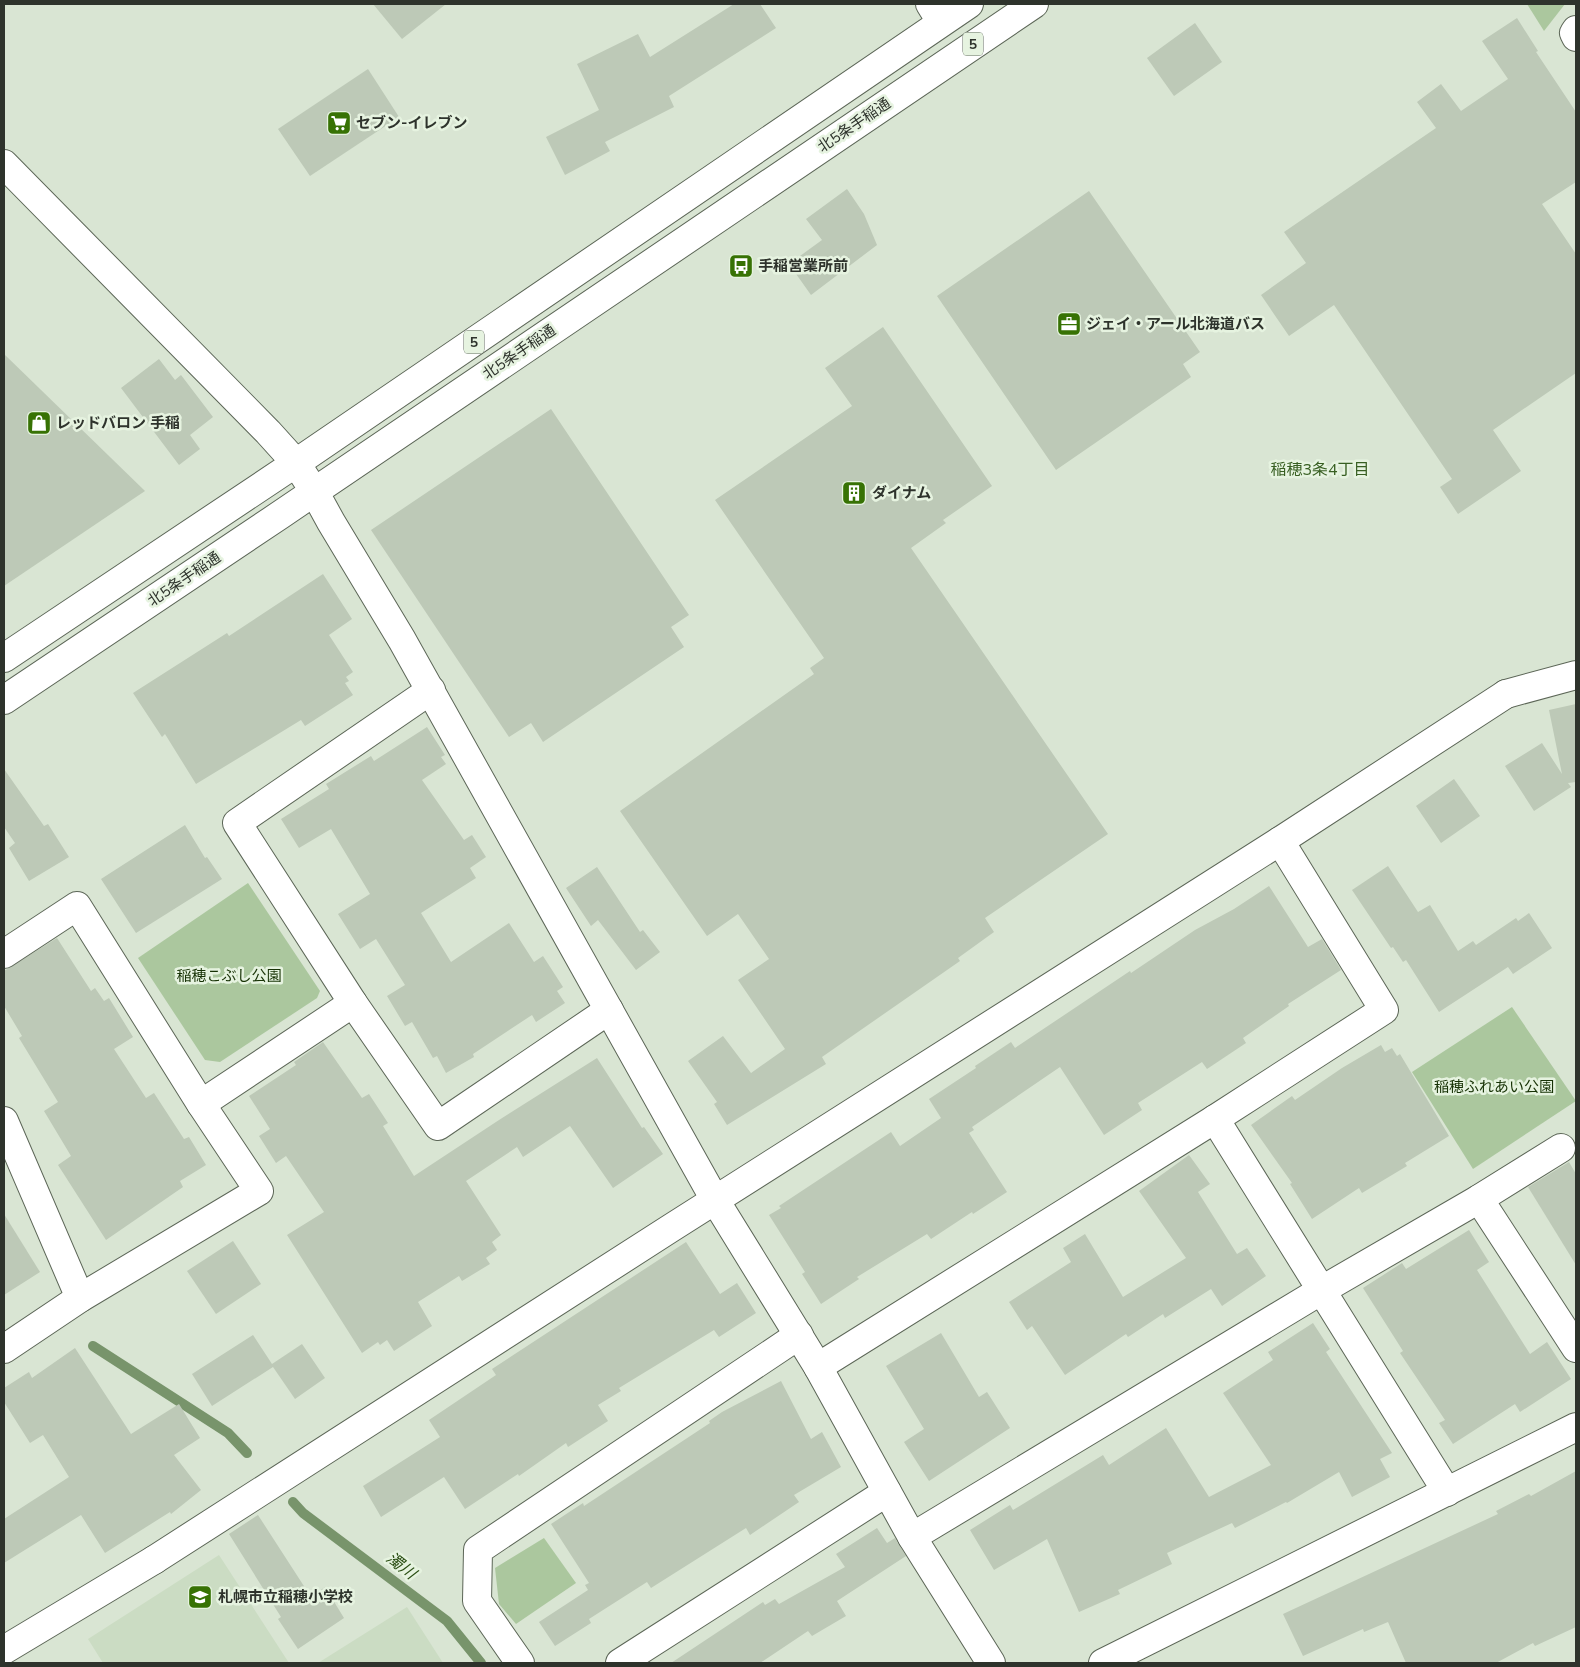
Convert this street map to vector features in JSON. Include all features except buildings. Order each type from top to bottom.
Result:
[{"type":"main road","name":"5","points":[[4,658],[296,463],[936,13],[968,4]]},
{"type":"main road","name":"北5条手稲通","points":[[4,700],[1034,4]]},
{"type":"main road","points":[[1576,30],[1574,33],[1576,36]]},
{"type":"main road","points":[[4,164],[268,432],[296,463],[431,690],[715,1200],[818,1367],[912,1537],[991,1663]]},
{"type":"main road","points":[[4,1650],[154,1560],[1280,841],[1506,694],[1576,675]]},
{"type":"main road","points":[[431,690],[237,822],[353,1003],[438,1126],[609,1010]]},
{"type":"main road","points":[[818,1367],[1215,1119],[1384,1010],[1280,841]]},
{"type":"main road","points":[[4,954],[77,906],[201,1104],[259,1191],[80,1298],[4,1349]]},
{"type":"main road","points":[[201,1104],[353,1003]]},
{"type":"main road","points":[[1215,1119],[1447,1492]]},
{"type":"main road","points":[[6,1132],[80,1298]]},
{"type":"main road","points":[[912,1537],[1322,1290],[1479,1199],[1561,1148]]},
{"type":"main road","points":[[1479,1199],[1576,1348]]},
{"type":"main road","points":[[520,1663],[477,1601],[478,1550],[799,1335]]},
{"type":"main road","points":[[1103,1663],[1576,1427]]},
{"type":"main road","points":[[620,1663],[887,1492]]},
{"type":"shaded area","name":"札幌市立稲穂小学校","points":[[219,1555],[289,1663],[103,1663],[88,1639]]},
{"type":"shaded area","name":"札幌市立稲穂小学校","points":[[407,1607],[443,1663],[318,1663]]},
{"type":"green space","points":[[1527,4],[1565,4],[1544,31]]},
{"type":"green space","name":"稲穂こぶし公園","points":[[248,883],[320,991],[317,998],[220,1062],[205,1060],[138,958]]},
{"type":"green space","name":"稲穂ふれあい公園","points":[[1512,1007],[1576,1101],[1473,1169],[1412,1072]]},
{"type":"green space","points":[[544,1538],[576,1583],[516,1624],[499,1604],[495,1568]]},
{"type":"waterway","name":"濁川","points":[[93,1346],[228,1433],[247,1453]]},
{"type":"waterway","name":"濁川","points":[[293,1502],[303,1513],[447,1621],[481,1663]]},
{"type":"place","name":"セブン-イレブン","points":[[339,123]]},
{"type":"place","name":"手稲営業所前","points":[[741,266]]},
{"type":"place","name":"ジェイ・アール北海道バス","points":[[1069,324]]},
{"type":"place","name":"レッドバロン 手稲","points":[[39,423]]},
{"type":"place","name":"ダイナム","points":[[854,493]]},
{"type":"place","name":"札幌市立稲穂小学校","points":[[200,1597]]},
{"type":"district","name":"稲穂3条4丁目","points":[[1320,470]]}]
